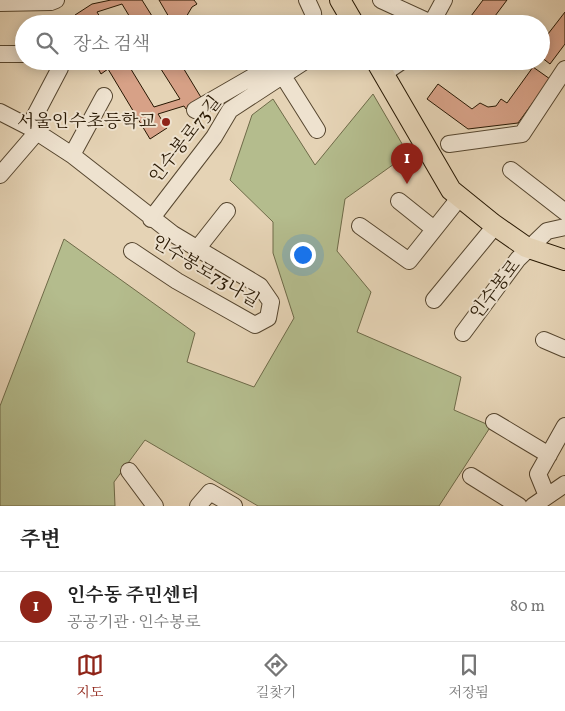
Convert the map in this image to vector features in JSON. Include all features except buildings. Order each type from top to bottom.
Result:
[{"type":"main road","points":[[340,0],[349,15]]},
{"type":"main road","name":"인수봉로","points":[[380,70],[451,190],[495,226],[529,248],[565,260]]},
{"type":"street","points":[[0,3],[51,2],[56,0]]},
{"type":"street","points":[[307,0],[313,15]]},
{"type":"street","points":[[381,0],[409,5],[421,15]]},
{"type":"street","points":[[436,15],[444,0]]},
{"type":"street","points":[[0,54],[15,54]]},
{"type":"street","points":[[0,175],[33,129],[59,70]]},
{"type":"street","points":[[196,110],[278,70]]},
{"type":"street","name":"인수봉로73길","points":[[151,218],[214,137],[230,110],[280,70]]},
{"type":"street","points":[[283,70],[317,130]]},
{"type":"street","points":[[449,144],[522,134],[565,70]]},
{"type":"street","points":[[72,155],[104,96]]},
{"type":"street","name":"인수봉로73나길","points":[[0,112],[33,129],[72,155],[151,218],[197,249],[260,286],[271,302],[268,318],[255,325],[178,281],[132,251]]},
{"type":"street","points":[[511,170],[565,212]]},
{"type":"street","points":[[360,226],[409,261],[460,197]]},
{"type":"street","points":[[399,201],[434,229]]},
{"type":"street","name":"인수봉로73나길","points":[[197,249],[227,211]]},
{"type":"street","points":[[434,300],[495,226]]},
{"type":"street","points":[[529,248],[547,231],[565,226]]},
{"type":"street","name":"인수봉로","points":[[463,332],[518,259],[529,248]]},
{"type":"street","points":[[544,340],[565,349]]},
{"type":"street","points":[[494,422],[549,455]]},
{"type":"street","points":[[547,496],[538,474],[565,426]]},
{"type":"street","points":[[129,471],[155,506]]},
{"type":"street","points":[[471,476],[518,506]]},
{"type":"street","points":[[533,506],[565,484]]},
{"type":"street","points":[[198,506],[210,492],[234,506]]},
{"type":"green space","points":[[373,94],[408,154],[345,199],[337,251],[371,292],[357,332],[461,377],[454,410],[491,426],[439,506],[258,506],[145,440],[114,482],[115,506],[0,506],[0,406],[64,239],[195,333],[187,362],[254,387],[294,318],[273,253],[273,222],[230,180],[252,115],[273,99],[315,165]]},
{"type":"place","name":"서울인수초등학교","points":[[166,122]]},
{"type":"place","name":"인수동 주민센터","points":[[407,184]]}]
